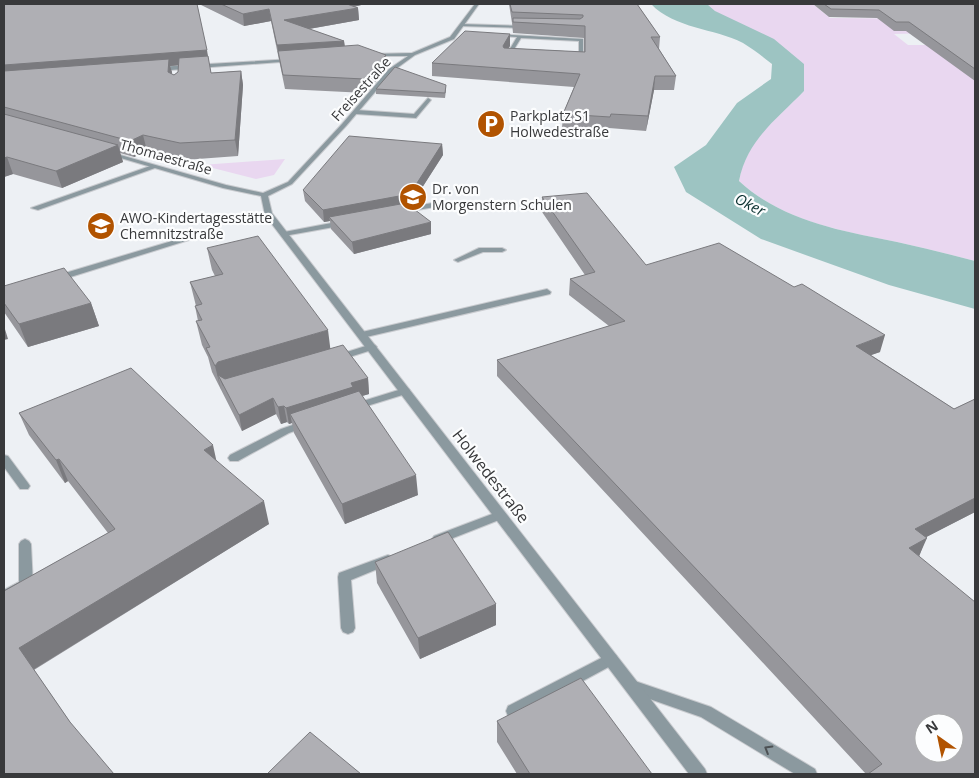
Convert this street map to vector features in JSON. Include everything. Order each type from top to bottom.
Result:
[{"type":"street","points":[[452,38],[477,4]]},
{"type":"street","points":[[461,25],[531,27]]},
{"type":"street","points":[[492,35],[581,40],[580,63],[571,62]]},
{"type":"street","points":[[515,59],[506,58],[520,36]]},
{"type":"street","name":"Freisestraße","points":[[264,195],[290,183],[356,112],[391,70],[413,54],[459,37]]},
{"type":"street","points":[[362,55],[413,54]]},
{"type":"street","points":[[155,70],[294,60]]},
{"type":"street","points":[[176,68],[176,75]]},
{"type":"street","points":[[356,112],[416,116],[428,100]]},
{"type":"street","name":"Thomaestraße","points":[[106,153],[225,187],[264,195]]},
{"type":"street","points":[[35,208],[153,166]]},
{"type":"street","name":"Holwedestraße","points":[[264,195],[268,214],[699,774]]},
{"type":"street","points":[[395,212],[432,205]]},
{"type":"street","points":[[284,234],[350,221]]},
{"type":"street","points":[[50,280],[186,240]]},
{"type":"street","points":[[458,260],[482,250],[502,250]]},
{"type":"street","points":[[362,335],[547,292]]},
{"type":"street","points":[[328,361],[372,347]]},
{"type":"street","points":[[340,412],[405,391]]},
{"type":"street","points":[[234,458],[285,431],[313,421]]},
{"type":"street","points":[[4,459],[24,486]]},
{"type":"street","points":[[424,545],[500,515]]},
{"type":"street","points":[[4,596],[26,585],[25,544]]},
{"type":"street","points":[[348,628],[344,577],[398,556]]},
{"type":"street","points":[[513,711],[611,659]]},
{"type":"street","points":[[632,686],[706,712],[809,774]]},
{"type":"shaded area","points":[[707,4],[813,4],[830,18],[948,19],[975,32],[894,34],[908,45],[975,45],[975,261],[813,222],[774,206],[756,195],[739,181],[742,167],[756,138],[804,91]]},
{"type":"shaded area","points":[[285,159],[274,175],[256,179],[201,165]]},
{"type":"water","name":"Oker","points":[[651,4],[707,4],[715,11],[774,39],[804,64],[804,91],[773,121],[756,142],[743,167],[739,181],[756,195],[793,215],[834,228],[975,261],[975,309],[889,285],[761,239],[686,192],[674,167],[706,145],[737,103],[771,79],[772,64],[743,43],[671,19]]},
{"type":"building","points":[[4,4],[197,4],[207,50],[4,65]]},
{"type":"building","points":[[221,4],[347,4],[358,8],[284,20],[344,41],[277,45],[269,9],[243,14]]},
{"type":"building","points":[[510,4],[637,4],[660,37],[651,37],[676,76],[655,76],[648,116],[611,114],[610,117],[563,114],[580,74],[432,63],[465,31],[510,34],[503,46],[504,48],[585,52],[585,26],[513,22],[513,18],[580,19],[583,15],[512,12]]},
{"type":"building","points":[[824,4],[975,4],[975,69],[909,22],[896,22],[879,10],[831,9]]},
{"type":"building","points":[[358,45],[386,55],[364,79],[283,75],[278,51]]},
{"type":"building","points":[[208,56],[211,73],[241,71],[235,140],[180,143],[143,135],[130,141],[4,107],[4,71],[169,59],[168,72],[174,75],[178,72],[179,58]]},
{"type":"building","points":[[395,67],[446,85],[445,93],[376,89]]},
{"type":"building","points":[[4,114],[118,145],[56,171],[7,157],[4,158]]},
{"type":"building","points":[[349,136],[442,144],[410,194],[323,210],[303,190]]},
{"type":"building","points":[[587,193],[646,265],[719,243],[794,287],[802,284],[885,335],[856,346],[954,409],[975,399],[975,498],[915,529],[927,538],[909,548],[975,602],[975,774],[868,774],[882,764],[497,360],[625,321],[570,279],[595,272],[542,197]]},
{"type":"building","points":[[406,203],[431,222],[352,242],[329,217]]},
{"type":"building","points":[[258,236],[328,330],[218,362],[215,366],[206,348],[210,347],[196,321],[202,320],[195,306],[202,304],[190,282],[223,274],[207,248]]},
{"type":"building","points":[[64,268],[91,303],[19,324],[4,303],[4,286]]},
{"type":"building","points":[[343,345],[368,378],[351,383],[353,387],[286,408],[284,406],[278,407],[273,398],[239,415],[218,375],[225,379]]},
{"type":"building","points":[[131,368],[213,445],[204,450],[264,501],[19,648],[70,722],[114,774],[4,774],[4,591],[115,529],[19,413]]},
{"type":"building","points":[[359,391],[416,475],[342,504],[290,414]]},
{"type":"building","points":[[448,532],[496,604],[418,638],[375,562]]},
{"type":"building","points":[[581,678],[652,774],[530,774],[497,721]]},
{"type":"building","points":[[310,732],[361,774],[267,774]]},
{"type":"place","name":"Parkplatz S1 Holwedestraße","points":[[491,124]]},
{"type":"place","name":"Dr. von Morgenstern Schulen","points":[[413,197]]},
{"type":"place","name":"AWO-Kindertagesstätte Chemnitzstraße","points":[[101,226]]}]
